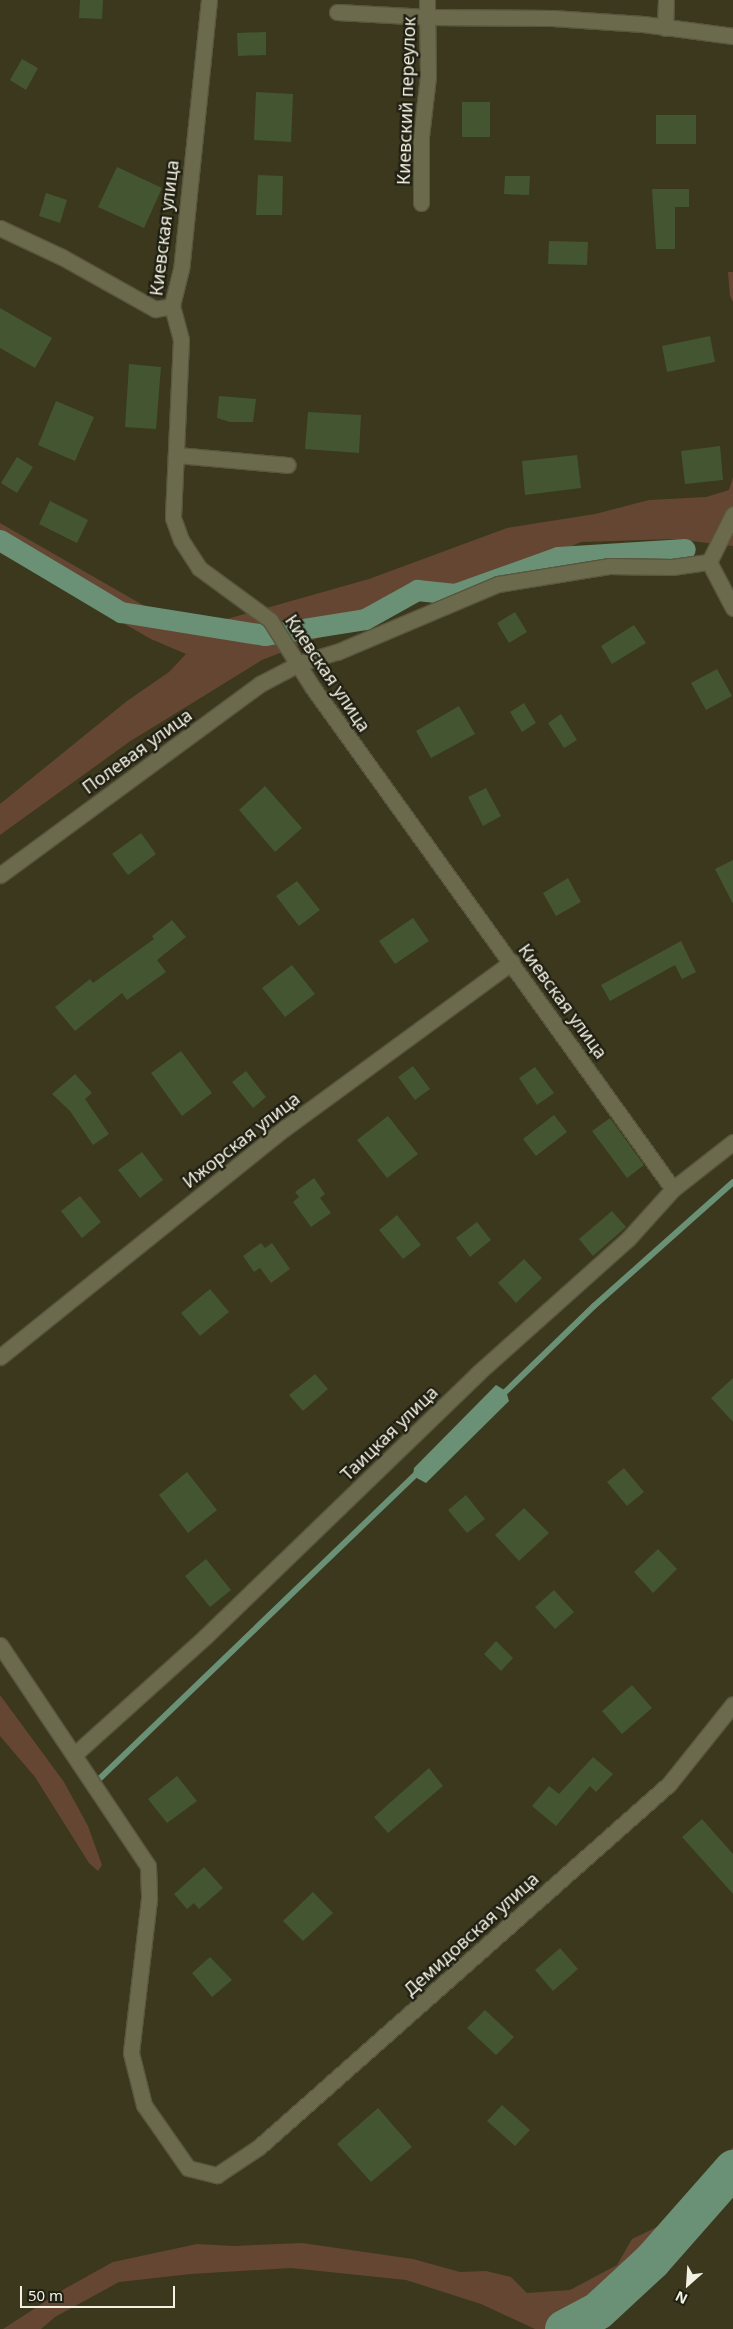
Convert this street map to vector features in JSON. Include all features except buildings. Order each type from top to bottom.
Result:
[{"type":"street","name":"Киевская улица","points":[[209,0],[180,269],[172,306],[181,340],[173,518],[181,540],[199,568],[270,620],[300,663],[313,688],[512,962],[673,1189]]},
{"type":"street","name":"Киевский переулок","points":[[421,203],[420,136],[428,76],[427,0]]},
{"type":"street","points":[[665,28],[666,0]]},
{"type":"street","points":[[337,12],[428,17],[552,18],[733,36]]},
{"type":"street","points":[[0,228],[62,257],[155,309],[172,306]]},
{"type":"street","points":[[176,455],[288,465]]},
{"type":"street","points":[[733,514],[709,562],[733,608]]},
{"type":"street","name":"Полевая улица","points":[[0,875],[260,684],[300,663],[337,652],[498,584],[609,566],[672,567],[709,562]]},
{"type":"street","name":"Ижорская улица","points":[[0,1357],[285,1128],[512,962]]},
{"type":"street","name":"Таицкая улица","points":[[75,1754],[206,1636],[478,1374],[628,1239],[673,1189],[733,1142]]},
{"type":"street","points":[[0,1645],[75,1754]]},
{"type":"street","name":"Демидовская улица","points":[[75,1754],[148,1866],[149,1899],[131,2053],[144,2105],[188,2168],[218,2175],[259,2147],[669,1784],[733,1704]]},
{"type":"shaded area","points":[[728,272],[733,272],[733,302],[730,296]]},
{"type":"shaded area","points":[[733,477],[733,546],[674,539],[581,542],[513,573],[418,599],[372,623],[318,638],[262,660],[129,742],[0,835],[0,804],[127,701],[169,672],[186,654],[151,639],[0,553],[0,523],[148,608],[220,621],[369,579],[507,528],[595,514],[649,500],[706,497],[729,490]]},
{"type":"shaded area","points":[[496,1385],[506,1391],[509,1401],[426,1483],[413,1476],[414,1468]]},
{"type":"shaded area","points":[[0,1695],[64,1782],[88,1826],[102,1865],[98,1871],[89,1863],[35,1777],[0,1736]]},
{"type":"shaded area","points":[[733,2147],[733,2181],[671,2252],[606,2312],[575,2329],[535,2329],[481,2304],[406,2280],[291,2268],[191,2274],[119,2282],[55,2317],[41,2329],[3,2329],[66,2288],[113,2262],[197,2244],[234,2246],[302,2243],[413,2259],[460,2272],[486,2271],[511,2277],[527,2293],[570,2290],[617,2265],[632,2239],[665,2223]]},
{"type":"waterway","points":[[0,540],[121,612],[265,635],[365,619],[417,590],[455,594],[558,557],[685,549]]},
{"type":"waterway","points":[[500,1397],[594,1306],[733,1182]]},
{"type":"waterway","points":[[94,1784],[419,1471]]},
{"type":"waterway","points":[[564,2329],[598,2311],[652,2261],[733,2169]]}]
